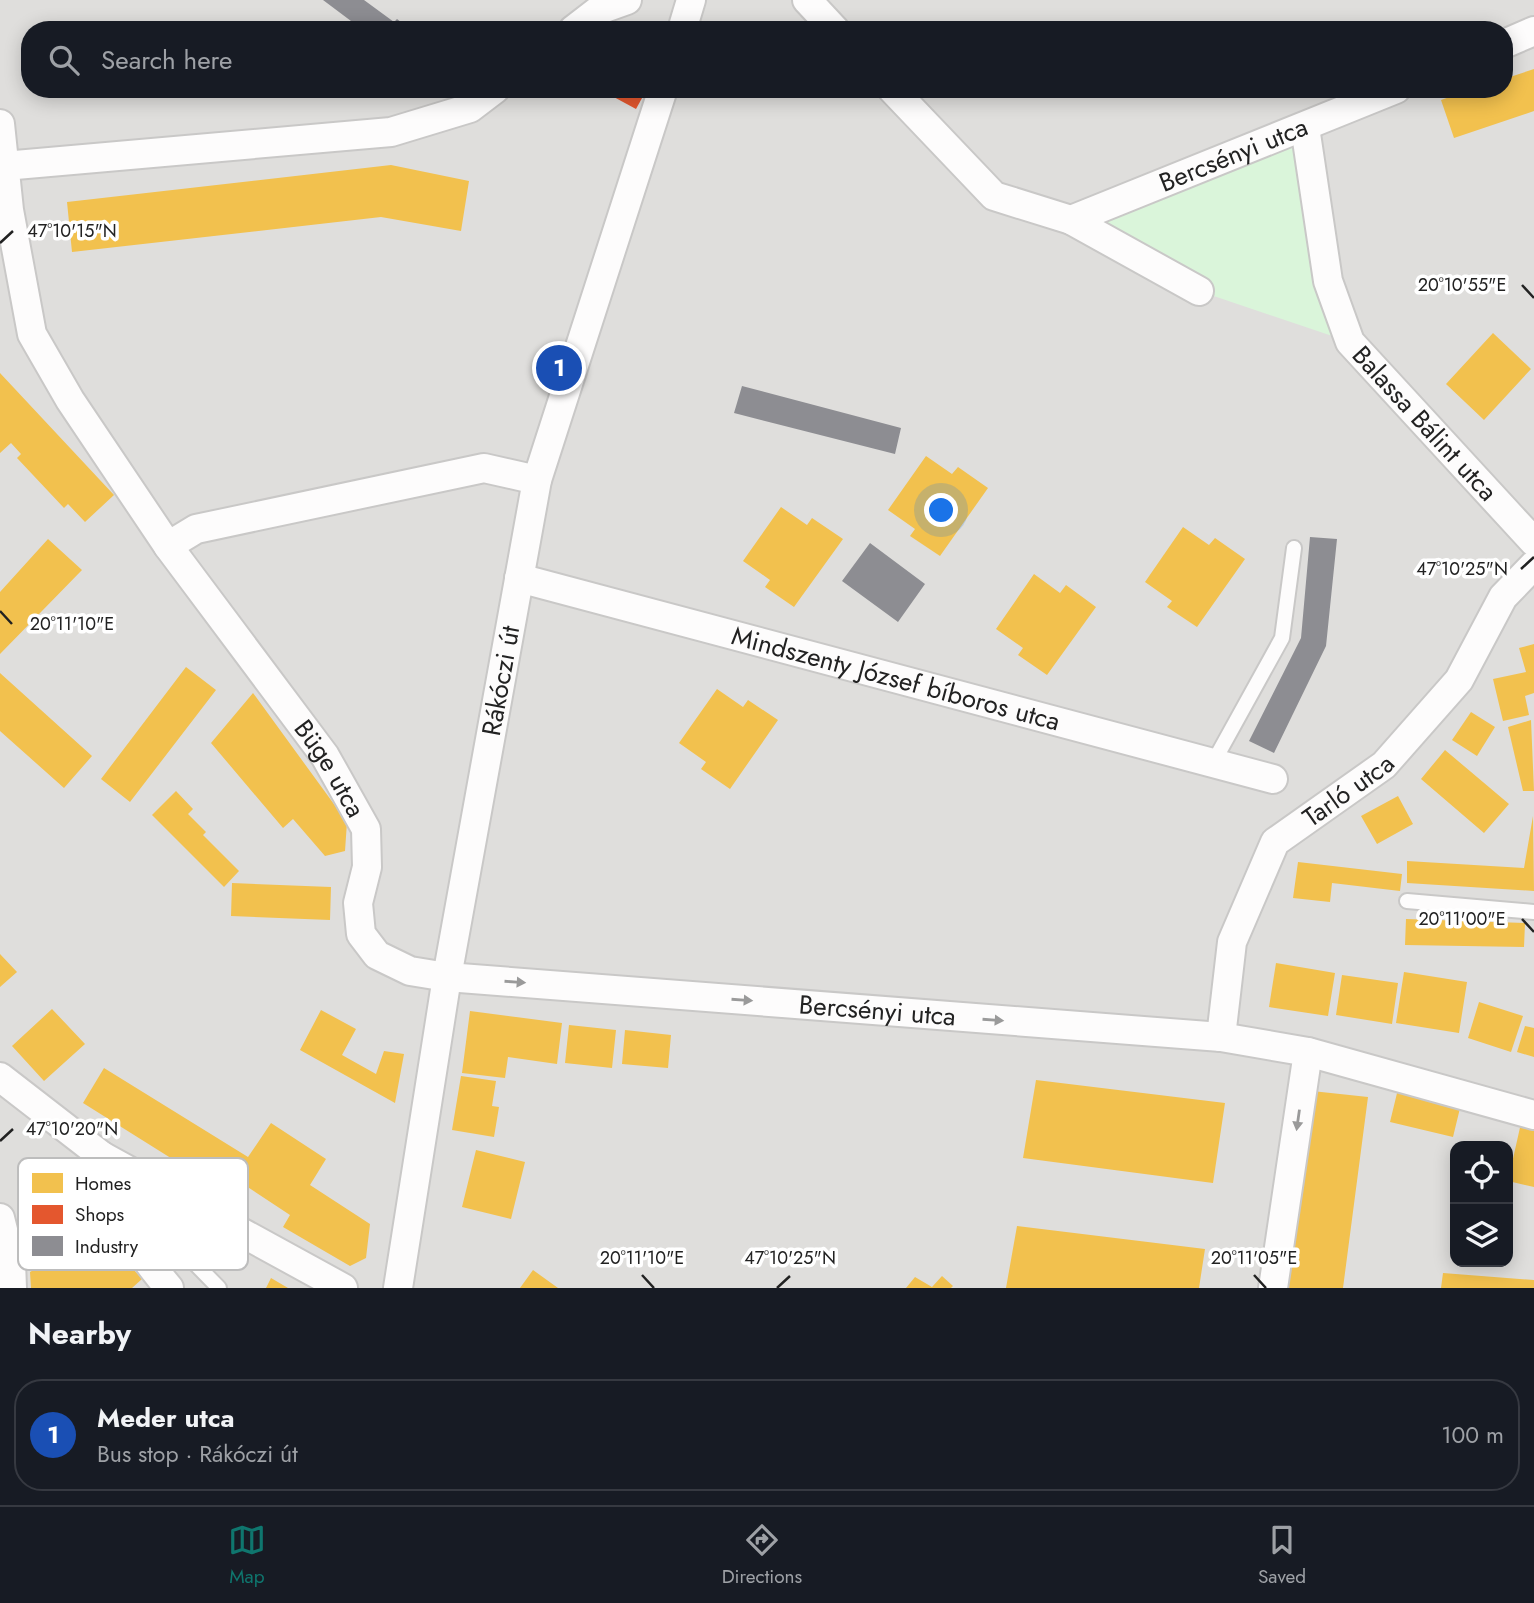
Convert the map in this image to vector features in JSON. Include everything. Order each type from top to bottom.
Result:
[{"type":"street","points":[[585,21],[599,10],[627,0]]},
{"type":"street","points":[[685,21],[691,0]]},
{"type":"street","points":[[807,0],[827,21]]},
{"type":"street","points":[[1513,40],[1534,31]]},
{"type":"street","points":[[5,166],[391,132],[470,108],[483,98]]},
{"type":"street","name":"Rákóczi út","points":[[398,1288],[447,977],[537,480],[660,98]]},
{"type":"street","points":[[901,98],[994,196],[1071,220],[1199,290]]},
{"type":"street","name":"Bercsényi utca","points":[[1071,220],[1374,98]]},
{"type":"street","name":"Büge utca","points":[[0,124],[19,259],[33,334],[70,400],[168,546],[325,756],[366,829],[367,867],[358,903],[361,934],[377,955],[410,971],[447,977]]},
{"type":"street","name":"Balassa Bálint utca","points":[[1305,127],[1328,281],[1350,342],[1534,542]]},
{"type":"street","points":[[0,282],[19,259]]},
{"type":"street","points":[[168,546],[197,529],[484,468],[537,480]]},
{"type":"street","name":"Tarló utca","points":[[1221,1037],[1232,942],[1275,842],[1384,765],[1459,680],[1503,597],[1534,565]]},
{"type":"street","name":"Mindszenty József bíboros utca","points":[[519,579],[1273,779]]},
{"type":"street","name":"Bercsényi utca","points":[[447,977],[1221,1037],[1308,1052],[1534,1115]]},
{"type":"street","points":[[1273,1288],[1308,1052]]},
{"type":"street","points":[[1,1080],[106,1158]]},
{"type":"street","points":[[0,1217],[10,1262],[12,1288]]},
{"type":"street","points":[[248,1236],[343,1288]]},
{"type":"street","points":[[154,1270],[169,1288]]},
{"type":"lane","points":[[1213,763],[1282,638],[1294,548]]},
{"type":"lane","points":[[1407,901],[1534,912]]},
{"type":"lane","points":[[201,1270],[219,1288]]},
{"type":"shaded area","points":[[0,0],[1534,0],[1534,1288],[0,1288]]},
{"type":"green space","points":[[1305,127],[1350,342],[1199,291],[1071,220]]},
{"type":"building: Homes","points":[[1534,69],[1534,111],[1454,138],[1441,100],[1513,98],[1513,76]]},
{"type":"building: Homes","points":[[391,165],[469,181],[461,231],[381,217],[72,252],[67,202]]},
{"type":"building: Homes","points":[[1493,333],[1531,369],[1484,420],[1446,384]]},
{"type":"building: Homes","points":[[0,373],[114,495],[85,522],[68,504],[64,508],[17,458],[21,454],[11,443],[0,453]]},
{"type":"building: Homes","points":[[926,456],[952,474],[958,467],[988,488],[940,556],[910,536],[915,529],[888,510]]},
{"type":"building: Homes","points":[[781,507],[807,525],[812,518],[843,539],[794,607],[765,587],[770,580],[743,561]]},
{"type":"building: Homes","points":[[1183,527],[1209,545],[1215,538],[1245,559],[1197,627],[1167,607],[1172,601],[1145,582]]},
{"type":"building: Homes","points":[[48,539],[82,570],[0,654],[0,592]]},
{"type":"building: Homes","points":[[1034,574],[1060,593],[1066,585],[1096,607],[1047,675],[1018,655],[1023,648],[996,629]]},
{"type":"building: Homes","points":[[1534,644],[1534,693],[1525,696],[1529,715],[1503,721],[1493,679],[1526,672],[1519,648]]},
{"type":"building: Homes","points":[[186,667],[216,690],[130,802],[101,779]]},
{"type":"building: Homes","points":[[0,673],[92,756],[64,788],[0,731]]},
{"type":"building: Homes","points":[[717,689],[743,707],[748,700],[778,720],[730,789],[701,769],[706,762],[679,743]]},
{"type":"building: Homes","points":[[253,693],[347,822],[345,851],[325,856],[293,819],[283,828],[211,743]]},
{"type":"building: Homes","points":[[1471,712],[1495,727],[1477,756],[1452,740]]},
{"type":"building: Homes","points":[[1531,720],[1534,791],[1523,791],[1508,727]]},
{"type":"building: Homes","points":[[1445,750],[1509,804],[1484,833],[1421,779]]},
{"type":"building: Homes","points":[[176,791],[193,809],[188,814],[206,832],[203,835],[239,871],[224,887],[152,815]]},
{"type":"building: Homes","points":[[1398,796],[1413,824],[1377,844],[1361,816]]},
{"type":"building: Homes","points":[[1533,816],[1534,891],[1407,883],[1407,861],[1524,868]]},
{"type":"building: Homes","points":[[1298,862],[1402,874],[1400,891],[1332,883],[1330,902],[1293,898]]},
{"type":"building: Homes","points":[[232,883],[331,887],[330,920],[231,916]]},
{"type":"building: Homes","points":[[1406,919],[1525,923],[1524,947],[1405,945]]},
{"type":"building: Homes","points":[[0,954],[17,972],[0,987]]},
{"type":"building: Homes","points":[[1276,963],[1335,973],[1328,1016],[1269,1007]]},
{"type":"building: Homes","points":[[1404,972],[1467,982],[1459,1033],[1396,1023]]},
{"type":"building: Homes","points":[[1342,975],[1398,983],[1392,1024],[1336,1015]]},
{"type":"building: Homes","points":[[1479,1002],[1523,1016],[1511,1052],[1468,1038]]},
{"type":"building: Homes","points":[[52,1009],[85,1044],[44,1081],[12,1046]]},
{"type":"building: Homes","points":[[321,1010],[356,1029],[342,1055],[376,1074],[384,1051],[404,1054],[395,1103],[300,1050]]},
{"type":"building: Homes","points":[[470,1011],[562,1023],[557,1064],[508,1057],[505,1078],[462,1073]]},
{"type":"building: Homes","points":[[569,1025],[616,1030],[612,1068],[565,1063]]},
{"type":"building: Homes","points":[[1525,1026],[1534,1028],[1534,1057],[1517,1052]]},
{"type":"building: Homes","points":[[625,1030],[671,1035],[668,1068],[622,1064]]},
{"type":"building: Homes","points":[[104,1068],[248,1157],[271,1123],[326,1159],[310,1185],[370,1224],[366,1258],[350,1266],[283,1227],[290,1215],[248,1187],[248,1158],[171,1158],[83,1103]]},
{"type":"building: Homes","points":[[461,1076],[496,1081],[492,1106],[499,1107],[494,1137],[452,1130]]},
{"type":"building: Homes","points":[[1036,1080],[1225,1103],[1213,1183],[1023,1158]]},
{"type":"building: Homes","points":[[1398,1089],[1461,1104],[1453,1137],[1390,1122]]},
{"type":"building: Homes","points":[[1312,1091],[1368,1097],[1343,1288],[1284,1288]]},
{"type":"building: Homes","points":[[1521,1123],[1534,1126],[1534,1187],[1513,1182],[1513,1159]]},
{"type":"building: Homes","points":[[476,1150],[525,1162],[511,1219],[462,1207]]},
{"type":"building: Homes","points":[[1017,1226],[1205,1249],[1199,1288],[1006,1288]]},
{"type":"building: Homes","points":[[134,1270],[142,1279],[132,1288],[31,1288],[30,1272]]},
{"type":"building: Homes","points":[[533,1270],[558,1288],[520,1288]]},
{"type":"building: Homes","points":[[1443,1273],[1534,1280],[1534,1288],[1441,1288]]},
{"type":"building: Homes","points":[[942,1276],[953,1286],[951,1288],[906,1288],[915,1277],[932,1287]]},
{"type":"building: Homes","points":[[271,1278],[288,1288],[266,1288]]},
{"type":"building: Shops","points":[[616,98],[642,98],[636,109]]},
{"type":"building: Industry","points":[[323,0],[364,0],[393,21],[351,21]]},
{"type":"building: Industry","points":[[742,386],[901,428],[895,454],[734,413]]},
{"type":"building: Industry","points":[[1310,537],[1337,539],[1326,646],[1274,753],[1249,741],[1301,638]]},
{"type":"building: Industry","points":[[870,543],[925,584],[898,622],[842,581]]},
{"type":"place","name":"Meder utca","points":[[559,368]]}]
